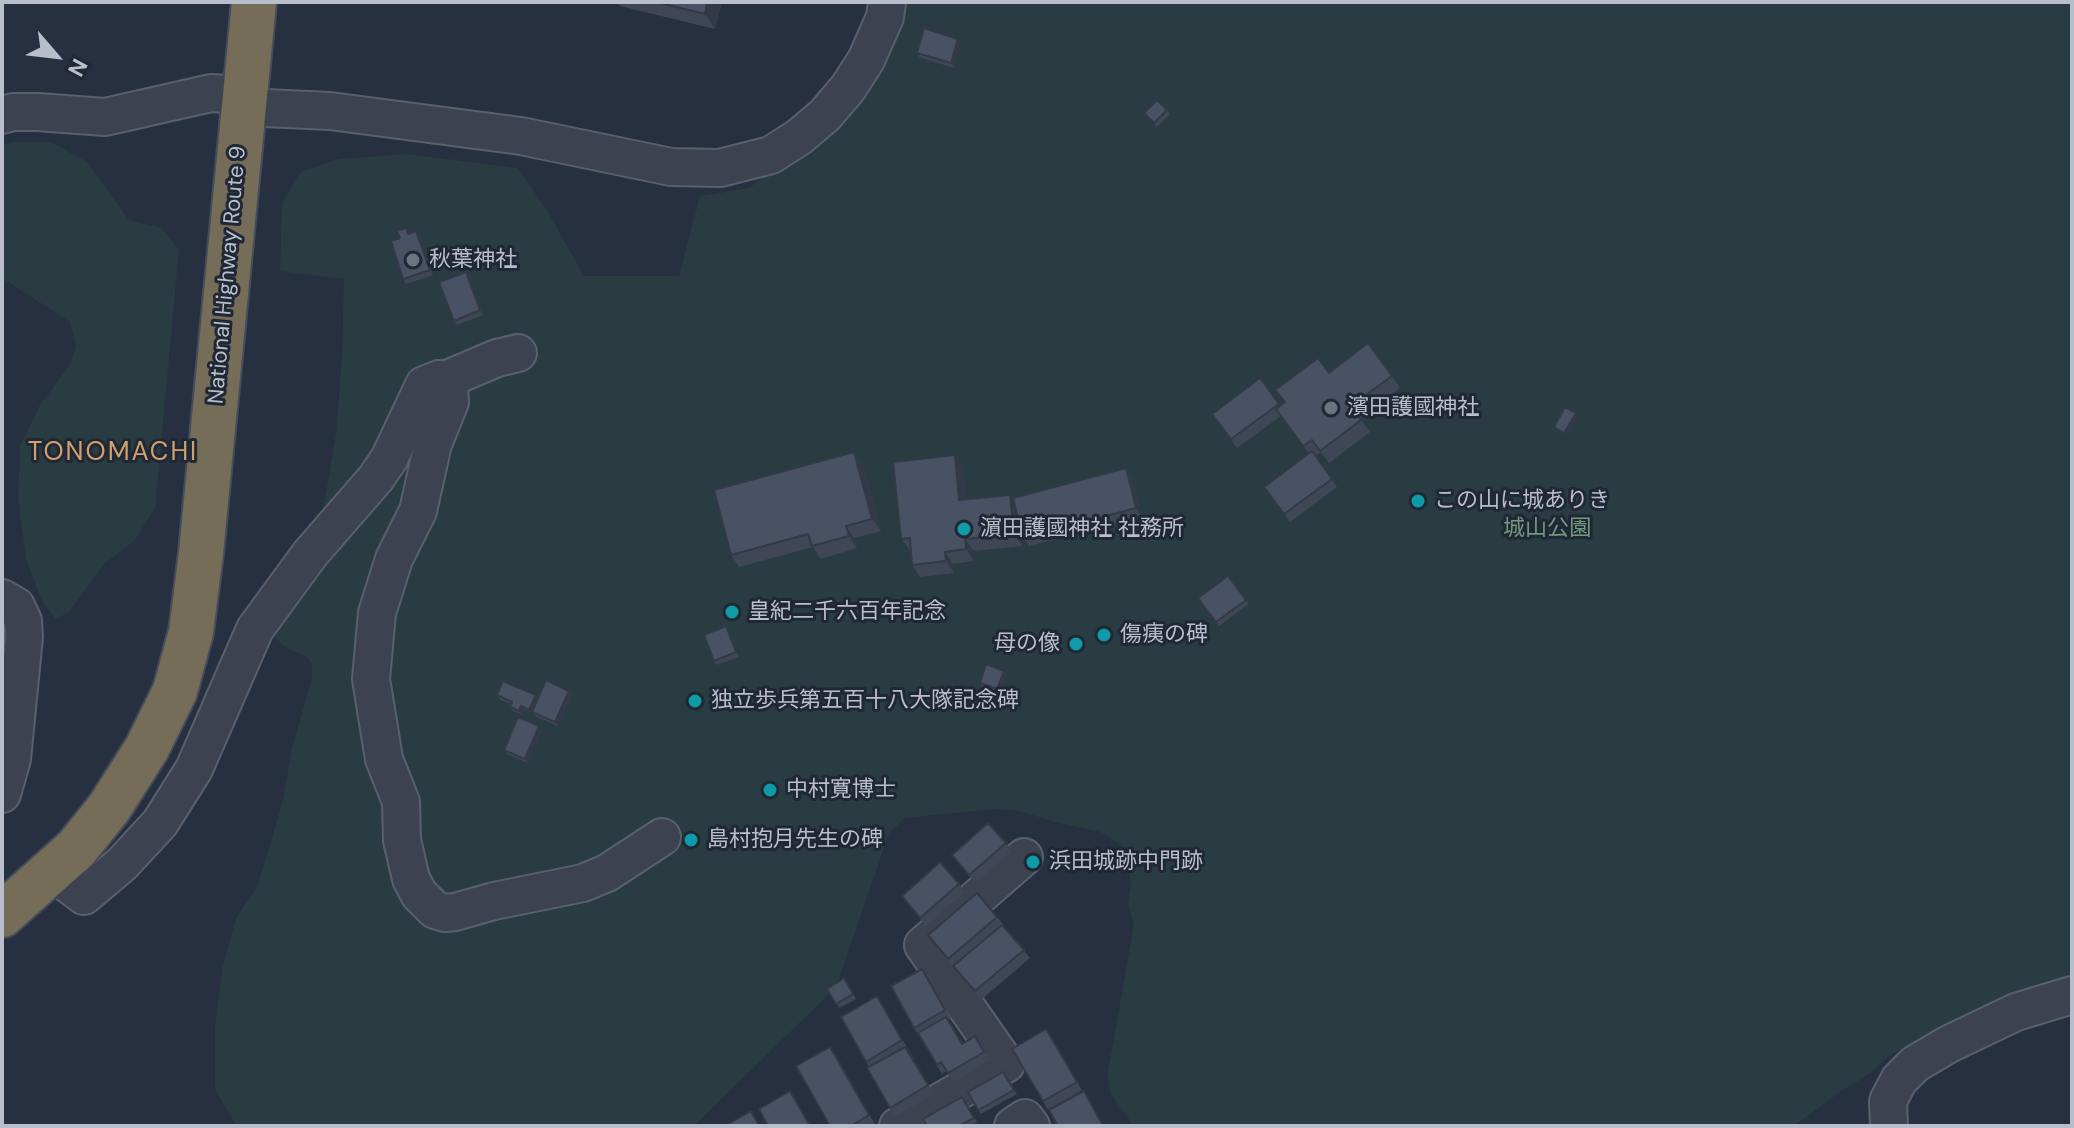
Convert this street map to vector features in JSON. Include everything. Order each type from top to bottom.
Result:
[{"type":"highway","name":"National Highway Route 9","points":[[2,915],[76,849],[109,808],[147,748],[175,691],[191,632],[201,553],[254,2]]},
{"type":"street","points":[[2,115],[38,112],[105,117],[211,93],[244,101],[521,136],[671,167],[720,168],[771,155],[825,115],[866,60],[885,17],[887,2]]},
{"type":"street","points":[[52,872],[84,896],[122,864],[160,823],[194,769],[255,629],[310,554],[376,478],[389,459],[424,385],[518,353]]},
{"type":"street","points":[[445,380],[451,393],[450,402],[433,444],[418,511],[394,559],[377,613],[371,679],[384,759],[401,802],[402,840],[411,879],[419,894],[435,910],[455,912],[583,883],[607,873],[662,837]]},
{"type":"street","points":[[2,598],[16,606],[23,621],[24,637],[12,759],[2,794]]},
{"type":"street","points":[[898,1126],[1006,1064],[923,945],[1024,857]]},
{"type":"street","points":[[1889,1126],[1888,1101],[1899,1080],[1915,1064],[2016,1012],[2072,995]]},
{"type":"street","points":[[1013,1126],[1025,1118],[1031,1126]]},
{"type":"green space","name":"城山公園","points":[[907,2],[2072,2],[2072,983],[1924,1038],[1890,1055],[1870,1073],[1794,1126],[1134,1126],[1110,1093],[1108,1072],[1134,924],[1128,904],[1131,885],[1126,848],[1101,832],[1020,811],[995,809],[905,818],[889,833],[836,987],[694,1126],[236,1126],[215,1089],[215,1028],[222,970],[236,918],[257,887],[270,845],[312,678],[312,665],[308,658],[284,646],[273,635],[319,534],[336,434],[342,358],[344,279],[280,271],[282,203],[301,172],[338,159],[407,154],[518,168],[548,212],[584,276],[679,276],[700,196],[749,188],[841,117],[883,68]]},
{"type":"green space","points":[[12,142],[51,142],[87,162],[129,220],[162,228],[179,250],[155,508],[134,541],[104,564],[69,612],[56,619],[42,601],[26,559],[18,499],[20,446],[40,405],[70,365],[76,347],[70,322],[2,278],[2,146]]},
{"type":"building","points":[[656,2],[707,2],[705,14]]},
{"type":"building","points":[[924,28],[958,39],[951,63],[917,53]]},
{"type":"building","points":[[1157,100],[1167,110],[1154,123],[1144,113]]},
{"type":"building","name":"秋葉神社","points":[[406,228],[408,234],[416,231],[430,270],[403,279],[391,241],[400,238],[397,231]]},
{"type":"building","points":[[466,272],[480,310],[454,321],[439,282]]},
{"type":"building","name":"濱田護國神社","points":[[1368,343],[1392,376],[1351,406],[1361,420],[1320,451],[1312,440],[1303,446],[1276,409],[1285,402],[1275,390],[1318,358],[1329,373]]},
{"type":"building","points":[[1260,378],[1279,404],[1231,439],[1212,414]]},
{"type":"building","points":[[1565,407],[1576,413],[1564,433],[1554,427]]},
{"type":"building","points":[[1312,451],[1332,479],[1284,514],[1264,487]]},
{"type":"building","points":[[854,452],[872,519],[846,526],[849,536],[812,546],[808,534],[731,555],[714,490]]},
{"type":"building","name":"濵田護國神社 社務所","points":[[955,455],[959,500],[1010,495],[1014,534],[965,539],[966,549],[945,552],[946,561],[912,565],[910,538],[901,539],[893,462]]},
{"type":"building","points":[[1126,468],[1136,508],[1023,538],[1013,498]]},
{"type":"building","points":[[1228,576],[1246,600],[1216,622],[1198,598]]},
{"type":"building","points":[[726,626],[736,652],[714,661],[704,635]]},
{"type":"building","points":[[986,664],[1004,671],[997,689],[980,683]]},
{"type":"building","points":[[546,680],[569,691],[555,722],[532,712]]},
{"type":"building","points":[[503,681],[536,695],[529,710],[521,706],[519,711],[510,707],[512,702],[497,695]]},
{"type":"building","points":[[518,717],[539,726],[525,759],[504,750]]},
{"type":"building","points":[[988,823],[1006,843],[969,875],[952,855]]},
{"type":"building","points":[[940,862],[959,884],[920,918],[902,896]]},
{"type":"building","points":[[977,893],[997,917],[948,959],[928,935]]},
{"type":"building","points":[[1002,925],[1024,950],[975,991],[953,966]]},
{"type":"building","points":[[922,969],[945,1010],[914,1028],[891,986]]},
{"type":"building","points":[[844,978],[853,994],[836,1004],[827,989]]},
{"type":"building","points":[[877,996],[902,1040],[866,1062],[841,1017]]},
{"type":"building","points":[[946,1017],[962,1044],[975,1036],[984,1052],[948,1073],[941,1062],[937,1065],[918,1033]]},
{"type":"building","points":[[1046,1029],[1077,1082],[1043,1101],[1012,1049]]},
{"type":"building","points":[[830,1047],[869,1115],[851,1126],[830,1126],[796,1066]]},
{"type":"building","points":[[905,1047],[928,1085],[890,1108],[867,1068]]},
{"type":"building","points":[[1003,1072],[1014,1090],[978,1110],[968,1092]]},
{"type":"building","points":[[790,1091],[810,1126],[768,1126],[759,1109]]},
{"type":"building","points":[[1084,1091],[1103,1126],[1058,1126],[1049,1110]]},
{"type":"building","points":[[962,1097],[974,1118],[959,1126],[927,1126],[923,1119]]},
{"type":"building","points":[[751,1111],[759,1126],[725,1126]]},
{"type":"place","name":"秋葉神社","points":[[413,260]]},
{"type":"place","name":"濱田護國神社","points":[[1331,408]]},
{"type":"place","name":"この山に城ありき","points":[[1418,501]]},
{"type":"place","name":"濵田護國神社 社務所","points":[[964,529]]},
{"type":"place","name":"皇紀二千六百年記念","points":[[732,612]]},
{"type":"place","name":"傷痍の碑","points":[[1104,635]]},
{"type":"place","name":"母の像","points":[[1076,644]]},
{"type":"place","name":"独立歩兵第五百十八大隊記念碑","points":[[695,701]]},
{"type":"place","name":"中村寛博士","points":[[770,790]]},
{"type":"place","name":"島村抱月先生の碑","points":[[691,840]]},
{"type":"place","name":"浜田城跡中門跡","points":[[1033,862]]},
{"type":"district","name":"TONOMACHI","points":[[113,453]]}]
